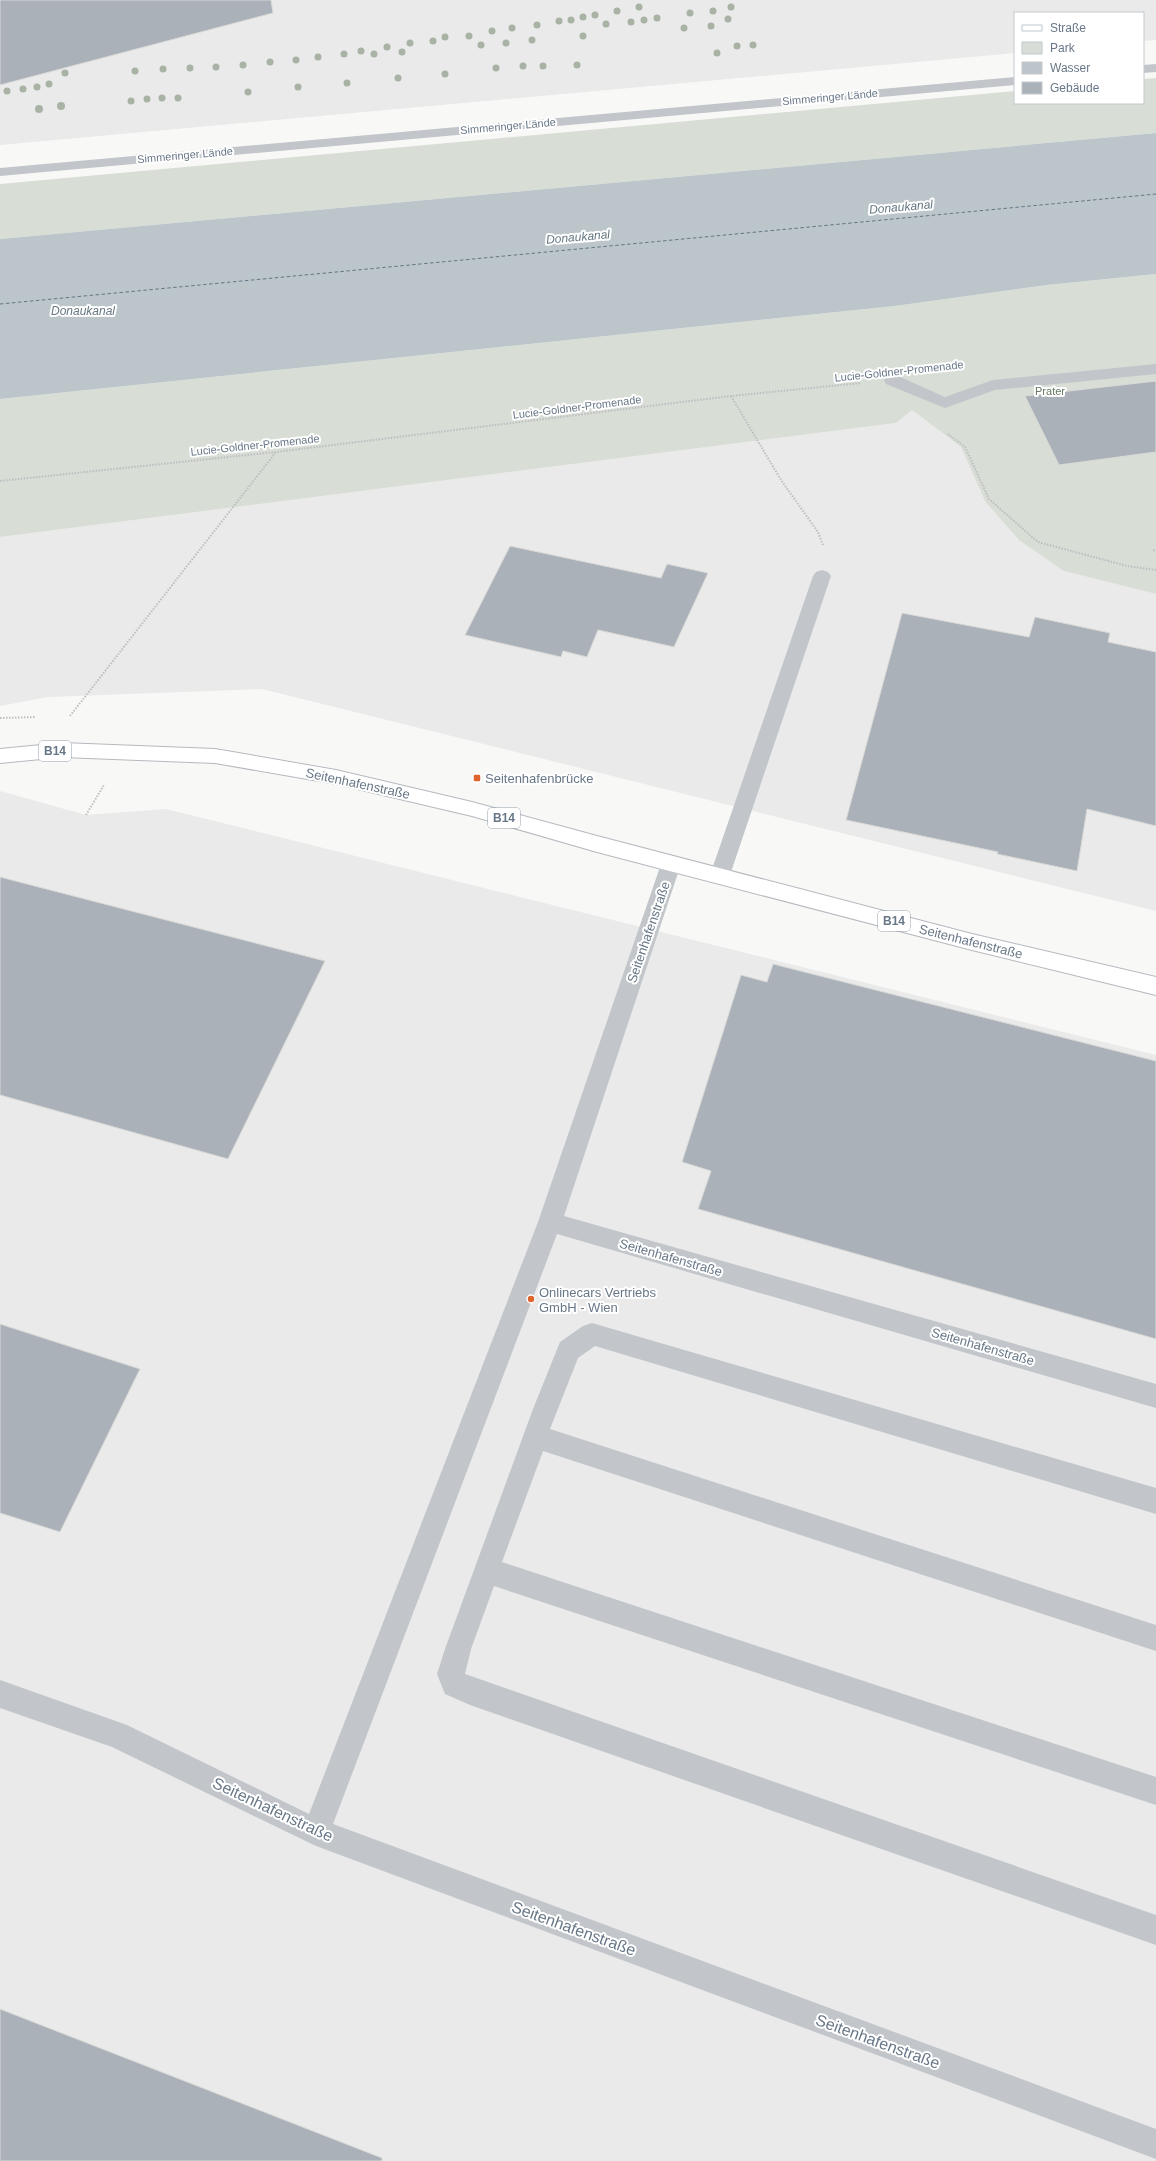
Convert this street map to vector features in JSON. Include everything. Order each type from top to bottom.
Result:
[{"type":"main road","name":"Seitenhafenstraße","points":[[0,756],[62,750],[215,756],[336,777],[472,809],[671,864],[720,875],[972,942],[1156,986]]},
{"type":"street","points":[[1144,69],[1156,68]]},
{"type":"street","name":"Simmeringer Lände","points":[[0,172],[1014,80]]},
{"type":"street","points":[[892,380],[945,403],[993,385],[1156,369]]},
{"type":"street","points":[[720,875],[822,576]]},
{"type":"street","name":"Seitenhafenstraße","points":[[671,864],[550,1222],[1156,1396]]},
{"type":"street","points":[[316,1832],[550,1222]]},
{"type":"street","points":[[1156,1501],[592,1334],[569,1350],[535,1436],[486,1570],[458,1649],[452,1674],[455,1684],[470,1691],[1156,1930]]},
{"type":"street","points":[[535,1436],[1156,1638]]},
{"type":"street","points":[[486,1570],[1156,1791]]},
{"type":"street","name":"Seitenhafenstraße","points":[[0,1694],[117,1735],[316,1832],[1156,2144]]},
{"type":"path","name":"Lucie-Goldner-Promenade","points":[[0,481],[276,452],[731,396],[892,380]]},
{"type":"path","points":[[731,396],[781,480],[818,532],[827,559],[822,576]]},
{"type":"path","points":[[947,433],[966,447],[989,498],[1038,542],[1127,566],[1156,570]]},
{"type":"path","points":[[80,703],[276,452]]},
{"type":"shaded area","points":[[0,0],[1156,0],[1156,40],[1144,41],[1144,12],[1014,12],[1014,53],[0,145]]},
{"type":"shaded area","points":[[912,410],[961,447],[985,501],[1064,571],[1156,594],[1156,911],[262,689],[48,697],[0,706],[0,537],[896,423]]},
{"type":"shaded area","points":[[0,791],[86,815],[166,809],[1156,1055],[1156,2161],[0,2161]]},
{"type":"green space","points":[[1156,78],[1156,133],[0,239],[0,184],[1014,91],[1014,104],[1144,104],[1144,79]]},
{"type":"green space","name":"Prater","points":[[1156,274],[1156,594],[1064,571],[1019,540],[985,501],[961,447],[912,410],[896,423],[0,537],[0,399],[895,306],[1047,285]]},
{"type":"water","name":"Donaukanal","points":[[1156,133],[1156,274],[1047,285],[895,306],[0,399],[0,239]]},
{"type":"building","points":[[0,0],[271,0],[273,13],[0,85]]},
{"type":"building","points":[[1156,381],[1156,452],[1059,465],[1025,396]]},
{"type":"building","points":[[510,546],[661,578],[667,564],[708,573],[674,647],[598,630],[587,657],[563,651],[561,657],[465,635]]},
{"type":"building","points":[[902,613],[1029,637],[1035,617],[1110,633],[1108,642],[1156,652],[1156,826],[1087,809],[1077,871],[997,854],[998,852],[846,820]]},
{"type":"building","points":[[0,877],[325,961],[228,1159],[0,1095]]},
{"type":"building","points":[[773,964],[1156,1061],[1156,1339],[698,1209],[711,1171],[682,1162],[741,975],[767,982]]},
{"type":"building","points":[[0,1324],[140,1369],[60,1532],[0,1513]]},
{"type":"building","points":[[0,2009],[382,2158],[382,2161],[0,2161]]},
{"type":"ferry route","points":[[0,304],[1156,194]]},
{"type":"place","name":"Seitenhafenbrücke","points":[[477,778]]},
{"type":"place","name":"Onlinecars Vertriebs GmbH - Wien","points":[[531,1299]]}]
